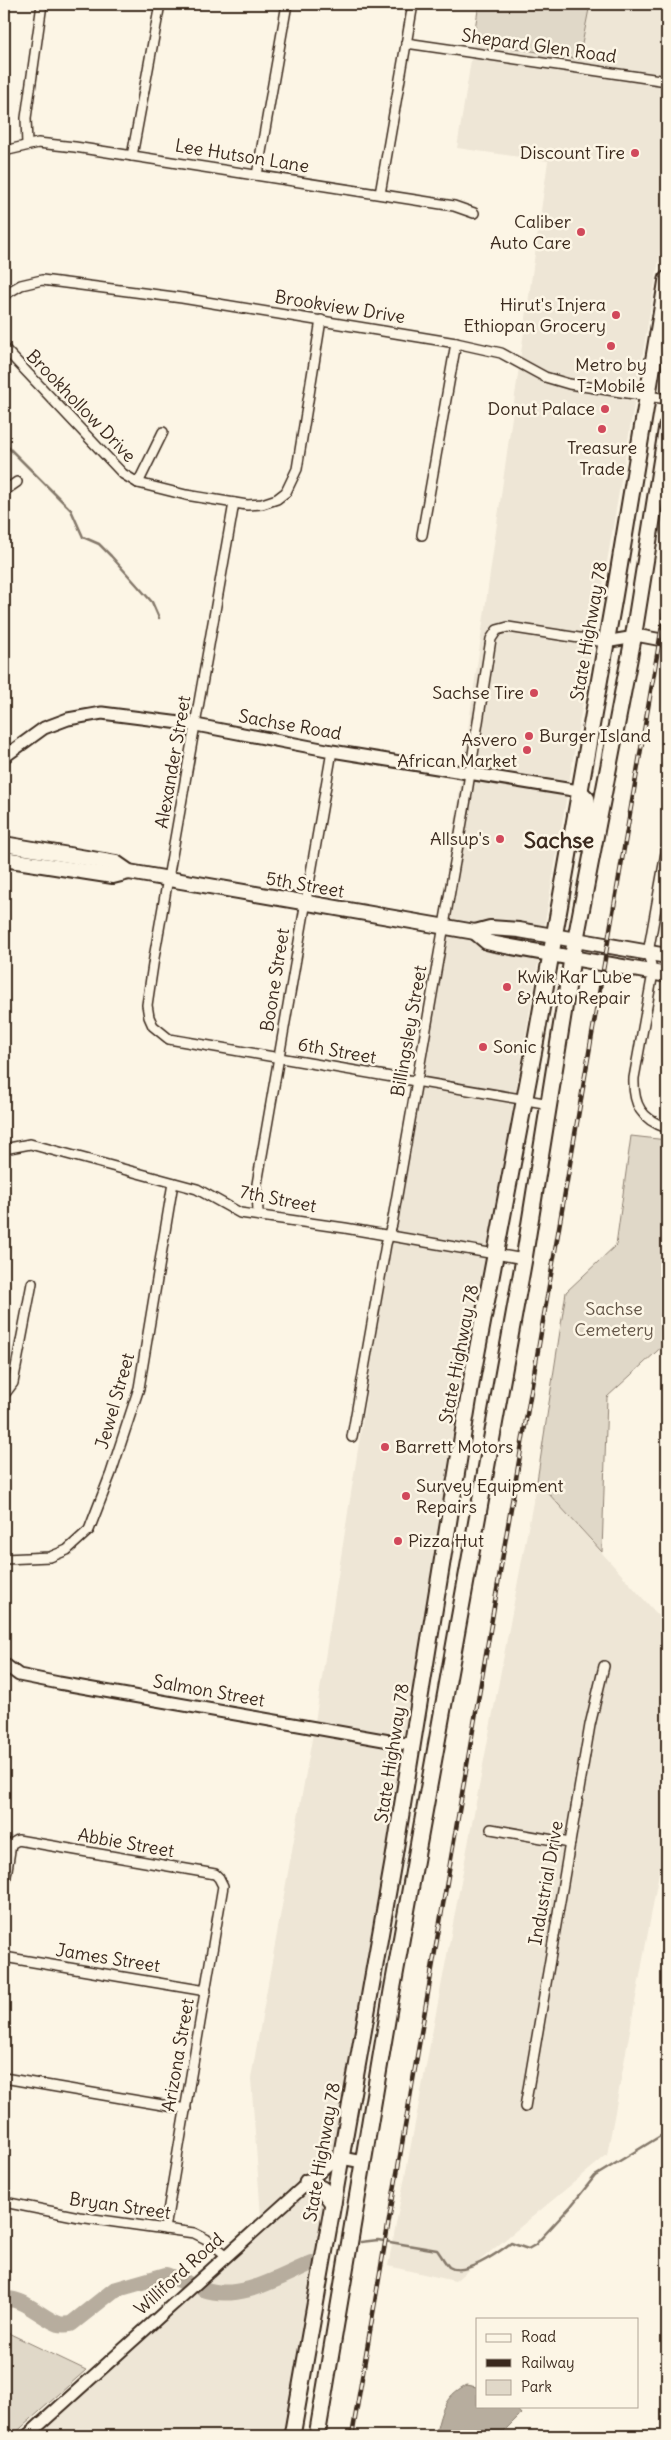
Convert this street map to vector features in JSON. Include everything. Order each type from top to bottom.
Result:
[{"type":"main road","name":"State Highway 78","points":[[292,2436],[412,1746],[472,1378],[526,1100],[667,279]]},
{"type":"main road","points":[[317,2436],[363,2162],[500,1384],[524,1259],[572,959],[633,639],[667,426]]},
{"type":"main road","points":[[580,791],[587,799],[585,844],[591,853]]},
{"type":"main road","name":"5th Street","points":[[4,844],[116,863],[129,872],[306,904],[475,932],[490,928],[519,930],[667,956]]},
{"type":"main road","name":"5th Street","points":[[4,859],[113,876],[129,872]]},
{"type":"main road","name":"5th Street","points":[[475,932],[487,942],[495,944],[667,975]]},
{"type":"main road","points":[[472,1378],[500,1384]]},
{"type":"main road","points":[[307,2182],[322,2190],[333,2203]]},
{"type":"street","points":[[27,144],[26,118],[42,4]]},
{"type":"street","points":[[132,156],[160,4]]},
{"type":"street","points":[[256,175],[287,4]]},
{"type":"street","points":[[380,194],[413,4]]},
{"type":"street","name":"Shepard Glen Road","points":[[406,43],[667,80]]},
{"type":"street","name":"Lee Hutson Lane","points":[[4,151],[27,144],[38,143],[75,147],[454,206],[474,213]]},
{"type":"street","name":"Brookview Drive","points":[[4,295],[21,285],[42,280],[62,281],[321,320],[456,343],[501,353],[545,377],[564,383],[667,399]]},
{"type":"street","name":"Brookhollow Drive","points":[[4,348],[123,474],[138,483],[247,505],[269,502],[286,492],[297,469],[321,320]]},
{"type":"street","points":[[422,534],[456,343]]},
{"type":"street","points":[[138,483],[163,432]]},
{"type":"street","points":[[4,491],[17,482]]},
{"type":"street","name":"Alexander Street","points":[[153,1026],[147,1005],[234,503]]},
{"type":"street","name":"Billingsley Street","points":[[352,1437],[417,1082],[490,645],[497,630],[508,627],[605,642]]},
{"type":"street","points":[[605,642],[633,639],[641,636],[667,642]]},
{"type":"street","points":[[633,639],[640,643],[667,648]]},
{"type":"street","name":"Sachse Road","points":[[4,757],[44,728],[68,719],[102,714],[127,715],[196,725],[332,750],[580,791]]},
{"type":"street","name":"Boone Street","points":[[258,1214],[257,1184],[332,750]]},
{"type":"street","points":[[667,847],[648,953],[653,972],[634,1078],[633,1095],[641,1111],[667,1128]]},
{"type":"street","name":"6th Street","points":[[153,1026],[169,1039],[550,1104]]},
{"type":"street","name":"7th Street","points":[[4,1149],[30,1144],[197,1189],[240,1213],[258,1214],[524,1259]]},
{"type":"street","name":"Jewel Street","points":[[4,1559],[50,1557],[67,1550],[89,1530],[139,1388],[174,1183]]},
{"type":"street","points":[[4,1395],[13,1383],[32,1283]]},
{"type":"street","name":"Salmon Street","points":[[4,1664],[19,1675],[412,1746]]},
{"type":"street","name":"Industrial Drive","points":[[525,2107],[597,1690],[604,1666]]},
{"type":"street","points":[[491,1829],[570,1843]]},
{"type":"street","name":"Abbie Street","points":[[4,1890],[11,1844],[18,1840],[215,1874],[220,1878],[223,1886]]},
{"type":"street","name":"Arizona Street","points":[[165,2229],[223,1886]]},
{"type":"street","name":"James Street","points":[[4,1957],[206,1990]]},
{"type":"street","points":[[4,2078],[186,2110]]},
{"type":"street","points":[[341,2158],[363,2162]]},
{"type":"street","name":"Williford Road","points":[[27,2436],[307,2182],[332,2161],[341,2158]]},
{"type":"street","name":"Bryan Street","points":[[4,2202],[79,2217],[194,2233],[206,2239],[226,2256]]},
{"type":"shaded area","points":[[480,4],[667,4],[667,213],[336,2138],[332,2151],[323,2162],[261,2217],[251,2078],[314,1728],[440,929],[548,161],[457,148]]},
{"type":"shaded area","points":[[537,1481],[667,1625],[667,1829],[607,2155],[455,2281],[388,2266]]},
{"type":"shaded area","points":[[315,2191],[325,2202],[285,2436],[37,2436],[299,2196]]},
{"type":"shaded area","points":[[466,2385],[476,2387],[476,2408],[516,2408],[521,2414],[499,2436],[435,2436],[444,2406],[458,2390]]},
{"type":"green space","points":[[479,4],[590,4],[579,59],[473,41]]},
{"type":"green space","name":"Sachse Cemetery","points":[[631,1136],[667,1140],[667,1342],[607,1397],[602,1552],[537,1481],[566,1292],[616,1245]]},
{"type":"green space","points":[[4,2331],[86,2370],[12,2436],[4,2436]]},
{"type":"waterway","points":[[4,443],[71,510],[83,537],[99,544],[111,556],[152,602],[159,618]]},
{"type":"waterway","points":[[361,2242],[378,2240],[437,2250],[449,2267],[456,2269],[464,2269],[482,2262],[511,2243],[528,2249],[535,2245],[571,2206],[595,2176],[667,2132]]},
{"type":"waterway","points":[[203,2289],[217,2292],[245,2290],[273,2281],[312,2263]]},
{"type":"waterway","points":[[4,2300],[11,2299],[25,2304],[59,2324],[71,2324],[114,2290],[166,2275],[187,2283]]},
{"type":"railway","points":[[352,2436],[667,597]]},
{"type":"place","name":"Discount Tire","points":[[635,153]]},
{"type":"place","name":"Caliber Auto Care","points":[[581,232]]},
{"type":"place","name":"Hirut's Injera Ethiopan Grocery","points":[[616,315]]},
{"type":"place","name":"Metro by T-Mobile","points":[[611,346]]},
{"type":"place","name":"Donut Palace","points":[[605,409]]},
{"type":"place","name":"Treasure Trade","points":[[602,429]]},
{"type":"place","name":"Sachse Tire","points":[[534,693]]},
{"type":"place","name":"Burger Island","points":[[529,736]]},
{"type":"place","name":"Asvero African Market","points":[[527,750]]},
{"type":"place","name":"Allsup's","points":[[500,839]]},
{"type":"place","name":"Kwik Kar Lube & Auto Repair","points":[[507,987]]},
{"type":"place","name":"Sonic","points":[[483,1047]]},
{"type":"place","name":"Barrett Motors","points":[[385,1447]]},
{"type":"place","name":"Survey Equipment Repairs","points":[[406,1496]]},
{"type":"place","name":"Pizza Hut","points":[[398,1541]]},
{"type":"district","name":"Sachse","points":[[559,840]]}]
